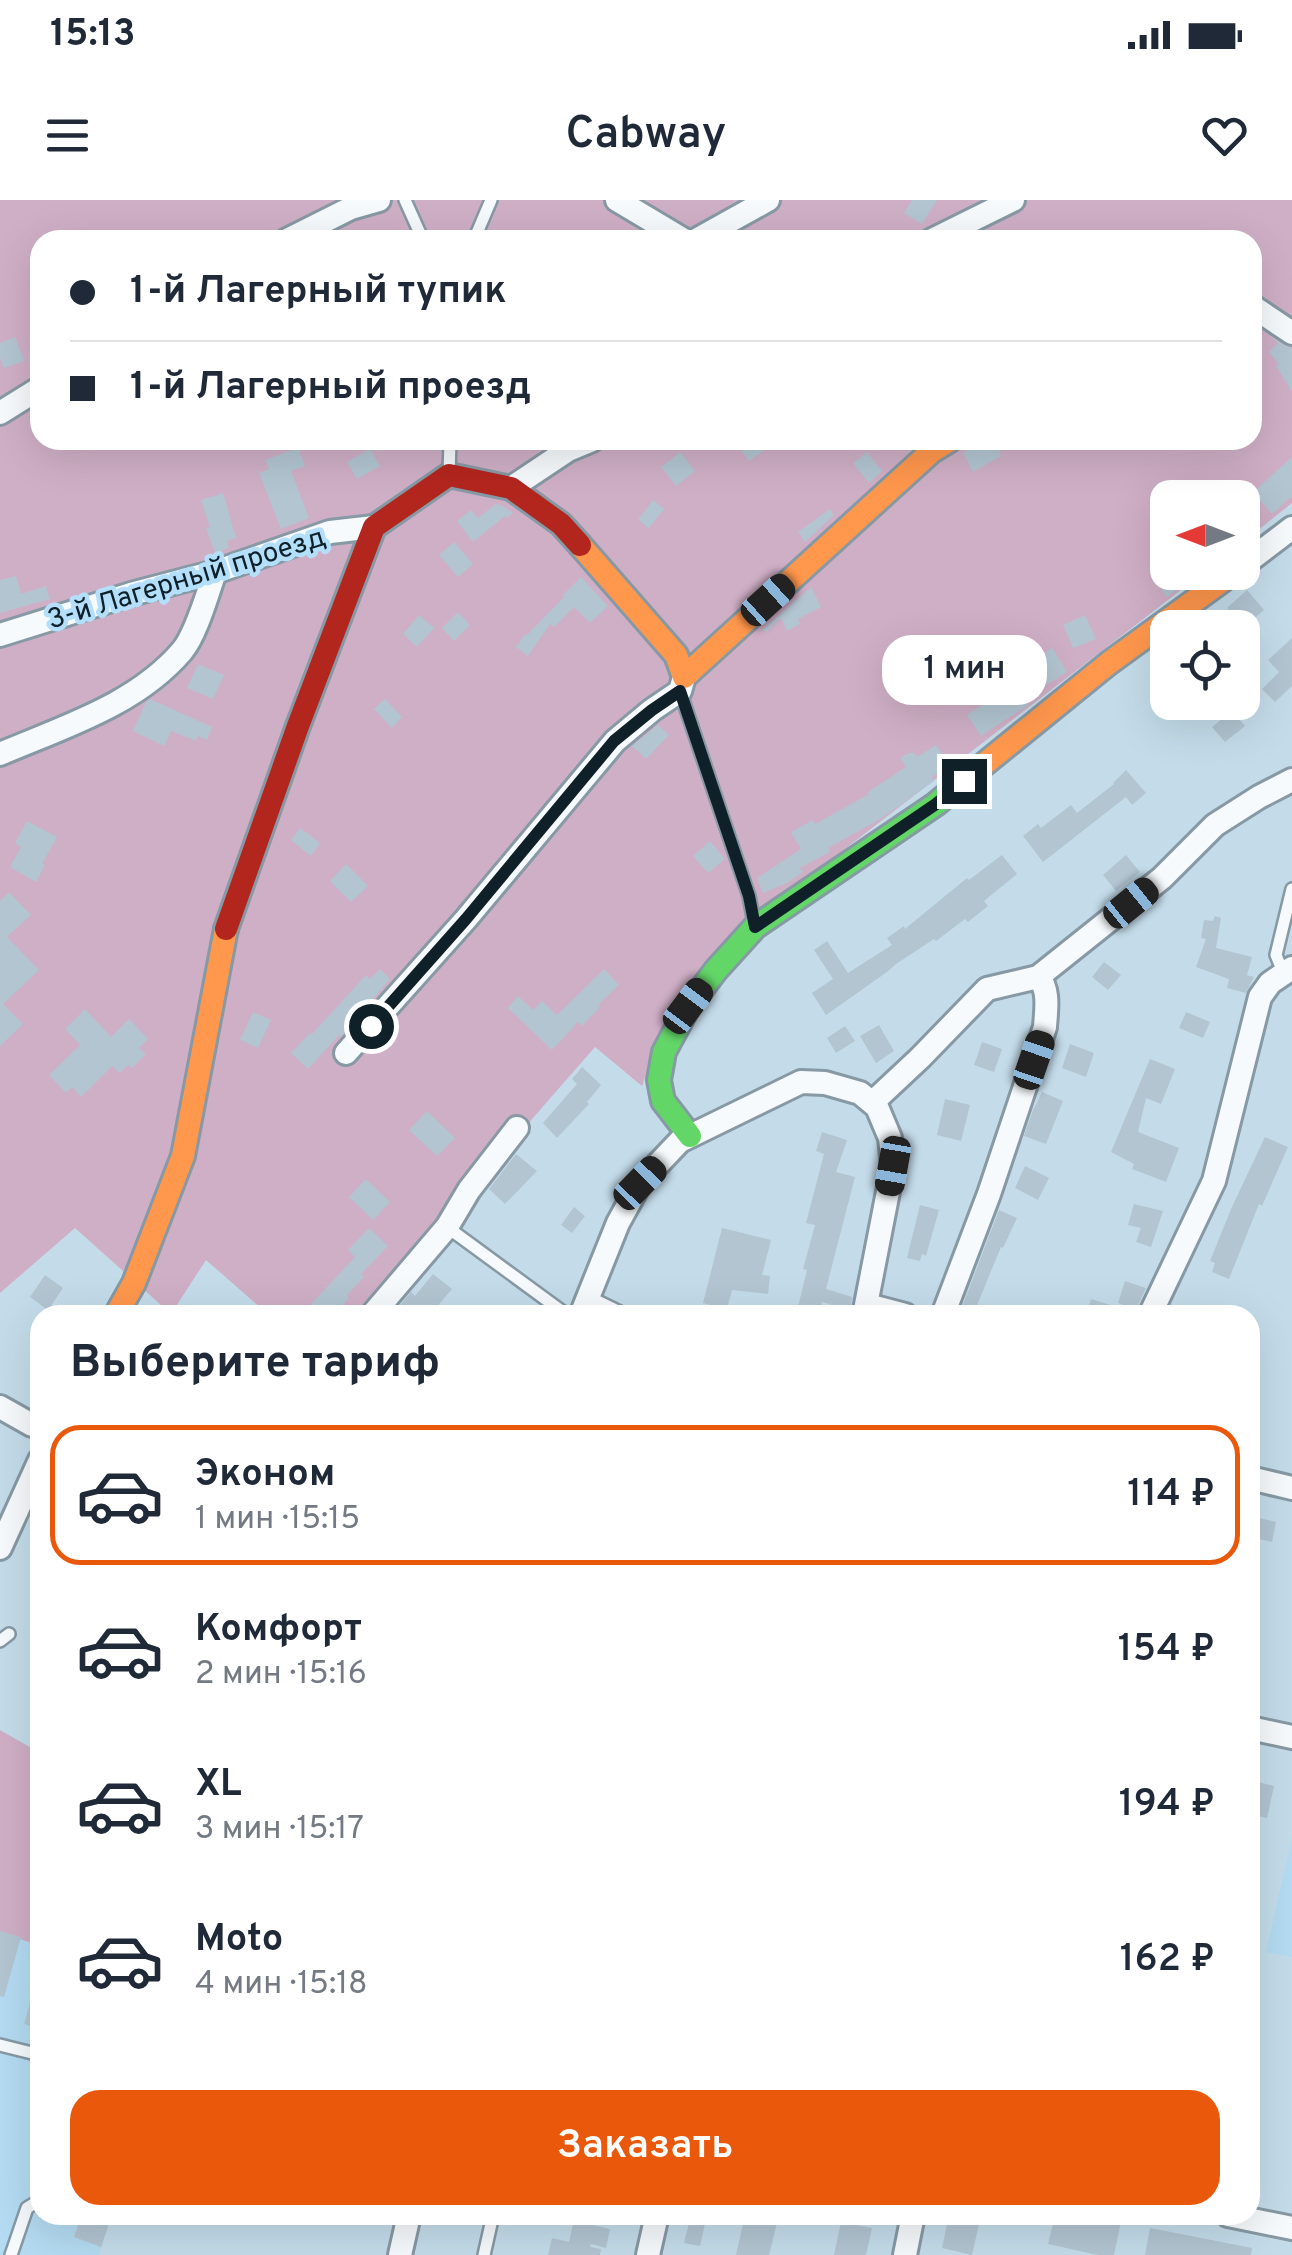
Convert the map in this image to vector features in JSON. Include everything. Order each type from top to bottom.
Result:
[{"type":"street","points":[[307,230],[350,208],[379,200]]},
{"type":"street","points":[[616,200],[667,230]]},
{"type":"street","points":[[714,230],[768,200]]},
{"type":"street","points":[[952,230],[1013,200]]},
{"type":"street","points":[[1262,313],[1292,333]]},
{"type":"street","points":[[0,413],[30,394]]},
{"type":"street","points":[[511,488],[568,450]]},
{"type":"street","points":[[346,1053],[466,919],[614,741],[682,684],[934,450]]},
{"type":"street","points":[[122,1305],[134,1283],[182,1156],[224,936],[374,527],[449,475],[511,488],[561,524],[676,655],[682,684]]},
{"type":"street","name":"3-й Лагерный проезд","points":[[0,634],[215,572],[330,532],[374,527]]},
{"type":"street","points":[[1260,552],[1292,528]]},
{"type":"street","points":[[0,754],[111,706],[149,682],[184,648],[215,572]]},
{"type":"street","points":[[690,1136],[663,1100],[659,1080],[664,1052],[688,1006],[755,927],[936,804],[1109,664],[1210,590]]},
{"type":"street","points":[[873,1102],[987,989],[1038,977],[1162,878],[1215,825],[1292,781]]},
{"type":"street","points":[[1155,1305],[1214,1181],[1260,997],[1270,983],[1288,970]]},
{"type":"street","points":[[947,1305],[1045,1027],[1046,1003],[1043,982],[1038,977]]},
{"type":"street","points":[[585,1305],[618,1222],[640,1183],[680,1141],[802,1082],[825,1083],[860,1093],[873,1102],[890,1138],[893,1166],[867,1305]]},
{"type":"street","points":[[381,1305],[448,1227],[469,1190],[517,1128]]},
{"type":"street","points":[[0,1407],[30,1424]]},
{"type":"street","points":[[1260,1480],[1292,1488]]},
{"type":"street","points":[[0,1548],[30,1482]]},
{"type":"street","points":[[1260,1730],[1292,1737]]},
{"type":"street","points":[[1260,2222],[1292,2228]]},
{"type":"street","points":[[400,2255],[406,2225]]},
{"type":"street","points":[[648,2255],[655,2225]]},
{"type":"street","points":[[905,2255],[911,2225]]},
{"type":"lane","points":[[405,200],[418,230]]},
{"type":"lane","points":[[478,230],[491,200]]},
{"type":"lane","points":[[449,475],[450,450]]},
{"type":"lane","points":[[682,684],[749,896],[755,927]]},
{"type":"lane","points":[[1288,970],[1276,955],[1292,889]]},
{"type":"lane","points":[[448,1227],[553,1305]]},
{"type":"lane","points":[[0,2045],[30,2052]]},
{"type":"lane","points":[[11,2255],[30,2206]]},
{"type":"lane","points":[[484,2255],[491,2225]]},
{"type":"shaded area","points":[[0,200],[1292,200],[1292,503],[1260,528],[1260,480],[1150,480],[1150,590],[1181,590],[1150,610],[1150,614],[741,929],[663,1025],[642,1086],[595,1047],[526,1126],[384,1305],[258,1305],[206,1260],[177,1305],[161,1305],[75,1228],[0,1293]]},
{"type":"shaded area","points":[[0,1730],[30,1747],[30,1942],[0,1932]]},
{"type":"shaded area","points":[[1292,1837],[1292,1957],[1266,1952]]},
{"type":"shaded area","points":[[0,1931],[30,1939],[30,2225],[109,2225],[99,2255],[0,2255]]},
{"type":"building","points":[[912,200],[937,200],[922,224],[904,213]]},
{"type":"building","points":[[1267,334],[1292,348],[1292,392],[1269,352],[1278,343]]},
{"type":"building","points":[[15,337],[24,361],[4,368],[0,343]]},
{"type":"building","points":[[299,450],[305,466],[291,471],[309,518],[281,529],[259,473],[269,469],[265,460]]},
{"type":"building","points":[[371,450],[380,466],[357,479],[347,462]]},
{"type":"building","points":[[741,450],[764,450],[749,461]]},
{"type":"building","points":[[1002,450],[1001,456],[973,472],[963,453]]},
{"type":"building","points":[[680,452],[695,471],[676,486],[661,467]]},
{"type":"building","points":[[867,452],[882,471],[869,483],[853,463]]},
{"type":"building","points":[[1292,457],[1292,496],[1272,514],[1260,500],[1260,486]]},
{"type":"building","points":[[223,493],[236,538],[227,541],[229,548],[215,553],[201,500]]},
{"type":"building","points":[[653,500],[664,509],[649,528],[638,520]]},
{"type":"building","points":[[496,504],[513,513],[473,542],[457,521],[471,510],[478,518]]},
{"type":"building","points":[[830,509],[834,515],[805,542],[798,532]]},
{"type":"building","points":[[454,542],[473,564],[458,577],[439,555]]},
{"type":"building","points":[[16,576],[21,594],[46,586],[50,599],[0,613],[0,580]]},
{"type":"building","points":[[581,577],[608,606],[590,623],[574,607],[554,627],[550,624],[528,656],[516,647],[525,634]]},
{"type":"building","points":[[811,587],[821,607],[798,619],[800,624],[787,631],[781,618],[766,632],[763,630]]},
{"type":"building","points":[[1247,590],[1264,610],[1260,613],[1260,610],[1227,608]]},
{"type":"building","points":[[458,612],[470,625],[454,641],[442,628]]},
{"type":"building","points":[[419,615],[434,628],[417,647],[403,634]]},
{"type":"building","points":[[1085,615],[1096,639],[1073,648],[1063,625]]},
{"type":"building","points":[[1292,638],[1292,686],[1275,702],[1262,689],[1279,672],[1268,660]]},
{"type":"building","points":[[1052,648],[1067,672],[1043,687],[1028,663]]},
{"type":"building","points":[[198,664],[224,675],[213,699],[187,688]]},
{"type":"building","points":[[985,673],[1004,701],[1018,691],[1028,705],[981,736],[967,715],[986,702],[974,681]]},
{"type":"building","points":[[150,699],[212,727],[207,740],[198,736],[196,741],[171,731],[164,746],[133,731]]},
{"type":"building","points":[[385,699],[402,717],[392,728],[374,709]]},
{"type":"building","points":[[1221,720],[1240,720],[1245,726],[1225,742],[1212,727]]},
{"type":"building","points":[[658,725],[669,735],[646,759],[632,746]]},
{"type":"building","points":[[936,745],[950,765],[932,777],[934,781],[882,818],[828,848],[830,852],[800,868],[803,872],[787,883],[763,893],[757,878],[801,849],[791,832],[813,820],[815,824],[869,794],[906,767],[900,758],[909,753],[917,757]]},
{"type":"building","points":[[1126,770],[1146,793],[1132,805],[1126,797],[1043,862],[1023,836],[1038,824],[1041,828],[1071,805],[1077,813]]},
{"type":"building","points":[[27,821],[57,837],[36,882],[10,867],[21,847],[15,843]]},
{"type":"building","points":[[300,828],[320,843],[311,856],[291,840]]},
{"type":"building","points":[[710,841],[725,859],[708,873],[693,856]]},
{"type":"building","points":[[1002,855],[1017,874],[984,901],[988,906],[896,964],[826,1015],[812,993],[833,979],[814,950],[827,941],[848,973],[892,945],[887,938],[904,926],[905,929]]},
{"type":"building","points":[[1126,855],[1140,872],[1116,891],[1103,875]]},
{"type":"building","points":[[346,864],[368,886],[351,902],[330,881]]},
{"type":"building","points":[[9,892],[31,915],[7,937],[39,970],[3,1004],[23,1024],[0,1046],[0,901]]},
{"type":"building","points":[[1215,916],[1221,918],[1216,948],[1252,957],[1247,975],[1254,977],[1246,993],[1227,988],[1229,979],[1196,967],[1206,939],[1201,938],[1204,920],[1213,921]]},
{"type":"building","points":[[1104,962],[1121,975],[1108,990],[1092,977]]},
{"type":"building","points":[[380,969],[390,979],[308,1069],[291,1053],[366,975],[370,979]]},
{"type":"building","points":[[604,969],[619,985],[582,1026],[578,1022],[552,1050],[508,1008],[518,996],[533,1010],[542,1001],[557,1015]]},
{"type":"building","points":[[85,1009],[111,1037],[129,1019],[148,1039],[139,1048],[146,1054],[132,1068],[128,1065],[120,1073],[112,1066],[81,1097],[72,1087],[66,1093],[49,1075],[80,1045],[65,1029]]},
{"type":"building","points":[[253,1012],[271,1020],[258,1048],[240,1040]]},
{"type":"building","points":[[1186,1012],[1210,1022],[1203,1038],[1179,1028]]},
{"type":"building","points":[[879,1025],[894,1051],[876,1063],[860,1036]]},
{"type":"building","points":[[845,1026],[855,1041],[836,1053],[827,1038]]},
{"type":"building","points":[[982,1042],[1002,1049],[994,1072],[974,1065]]},
{"type":"building","points":[[1070,1044],[1094,1053],[1086,1077],[1062,1068]]},
{"type":"building","points":[[1150,1059],[1175,1069],[1161,1104],[1146,1098],[1138,1132],[1179,1148],[1166,1182],[1132,1169],[1134,1164],[1111,1152]]},
{"type":"building","points":[[582,1067],[601,1085],[557,1138],[543,1123],[577,1084],[572,1079]]},
{"type":"building","points":[[1042,1092],[1063,1101],[1046,1144],[1024,1136]]},
{"type":"building","points":[[945,1099],[970,1105],[961,1141],[937,1135]]},
{"type":"building","points":[[427,1111],[455,1138],[437,1156],[409,1130]]},
{"type":"building","points":[[822,1132],[847,1140],[836,1172],[855,1177],[826,1289],[852,1297],[851,1305],[798,1305],[815,1225],[806,1223],[824,1154],[816,1151]]},
{"type":"building","points":[[1265,1137],[1288,1147],[1262,1206],[1259,1204],[1229,1279],[1212,1272],[1215,1263],[1210,1261]]},
{"type":"building","points":[[516,1154],[537,1171],[505,1204],[489,1189]]},
{"type":"building","points":[[1025,1166],[1049,1178],[1038,1200],[1015,1188]]},
{"type":"building","points":[[366,1179],[390,1202],[373,1220],[349,1197]]},
{"type":"building","points":[[1134,1204],[1163,1211],[1151,1247],[1136,1242],[1141,1228],[1128,1225]]},
{"type":"building","points":[[920,1205],[939,1210],[926,1256],[922,1254],[920,1261],[907,1258]]},
{"type":"building","points":[[574,1207],[585,1216],[572,1233],[561,1225]]},
{"type":"building","points":[[999,1210],[1017,1218],[977,1305],[963,1305]]},
{"type":"building","points":[[369,1228],[388,1246],[361,1274],[364,1277],[343,1305],[312,1305],[355,1257],[348,1250]]},
{"type":"building","points":[[722,1228],[771,1240],[762,1275],[770,1276],[768,1294],[732,1290],[728,1305],[703,1303]]},
{"type":"building","points":[[433,1274],[452,1289],[438,1305],[400,1305],[411,1292],[415,1296]]},
{"type":"building","points":[[45,1275],[63,1288],[51,1305],[41,1305],[30,1297]]},
{"type":"building","points":[[1125,1281],[1146,1288],[1138,1305],[1118,1303]]},
{"type":"building","points":[[1091,1299],[1110,1305],[1089,1305]]},
{"type":"building","points":[[1260,1518],[1276,1522],[1272,1542],[1260,1539]]},
{"type":"building","points":[[1260,1782],[1274,1786],[1267,1818],[1260,1816]]},
{"type":"building","points":[[0,1931],[21,1937],[4,1997],[0,1996]]},
{"type":"building","points":[[30,2003],[30,2026],[24,2024]]},
{"type":"building","points":[[78,2225],[109,2225],[101,2247],[74,2237]]},
{"type":"building","points":[[573,2225],[610,2229],[606,2248],[591,2244],[590,2247],[601,2249],[600,2255],[548,2255],[552,2238],[569,2242]]},
{"type":"building","points":[[688,2225],[705,2225],[700,2246],[684,2243]]},
{"type":"building","points":[[743,2225],[776,2225],[769,2255],[736,2255]]},
{"type":"building","points":[[840,2225],[872,2228],[866,2255],[834,2255]]},
{"type":"building","points":[[947,2225],[979,2225],[972,2255],[942,2248]]},
{"type":"building","points":[[1053,2225],[1120,2225],[1114,2255],[1048,2244]]},
{"type":"building","points":[[1150,2228],[1252,2248],[1251,2255],[1145,2255]]},
{"type":"traffic: fast","points":[[690,1136],[663,1101],[659,1080],[664,1052],[688,1007],[716,970],[755,927],[961,783]]},
{"type":"traffic: slow","points":[[580,545],[676,655],[684,677],[934,450]]},
{"type":"traffic: slow","points":[[961,783],[1109,663],[1209,590]]},
{"type":"traffic: slow","points":[[122,1305],[134,1283],[183,1156],[226,929]]},
{"type":"traffic: jam","points":[[226,929],[374,527],[449,475],[511,488],[561,524],[580,545]]},
{"type":"route","points":[[371,1026],[614,741],[680,691],[749,896],[755,927],[964,781]]}]
